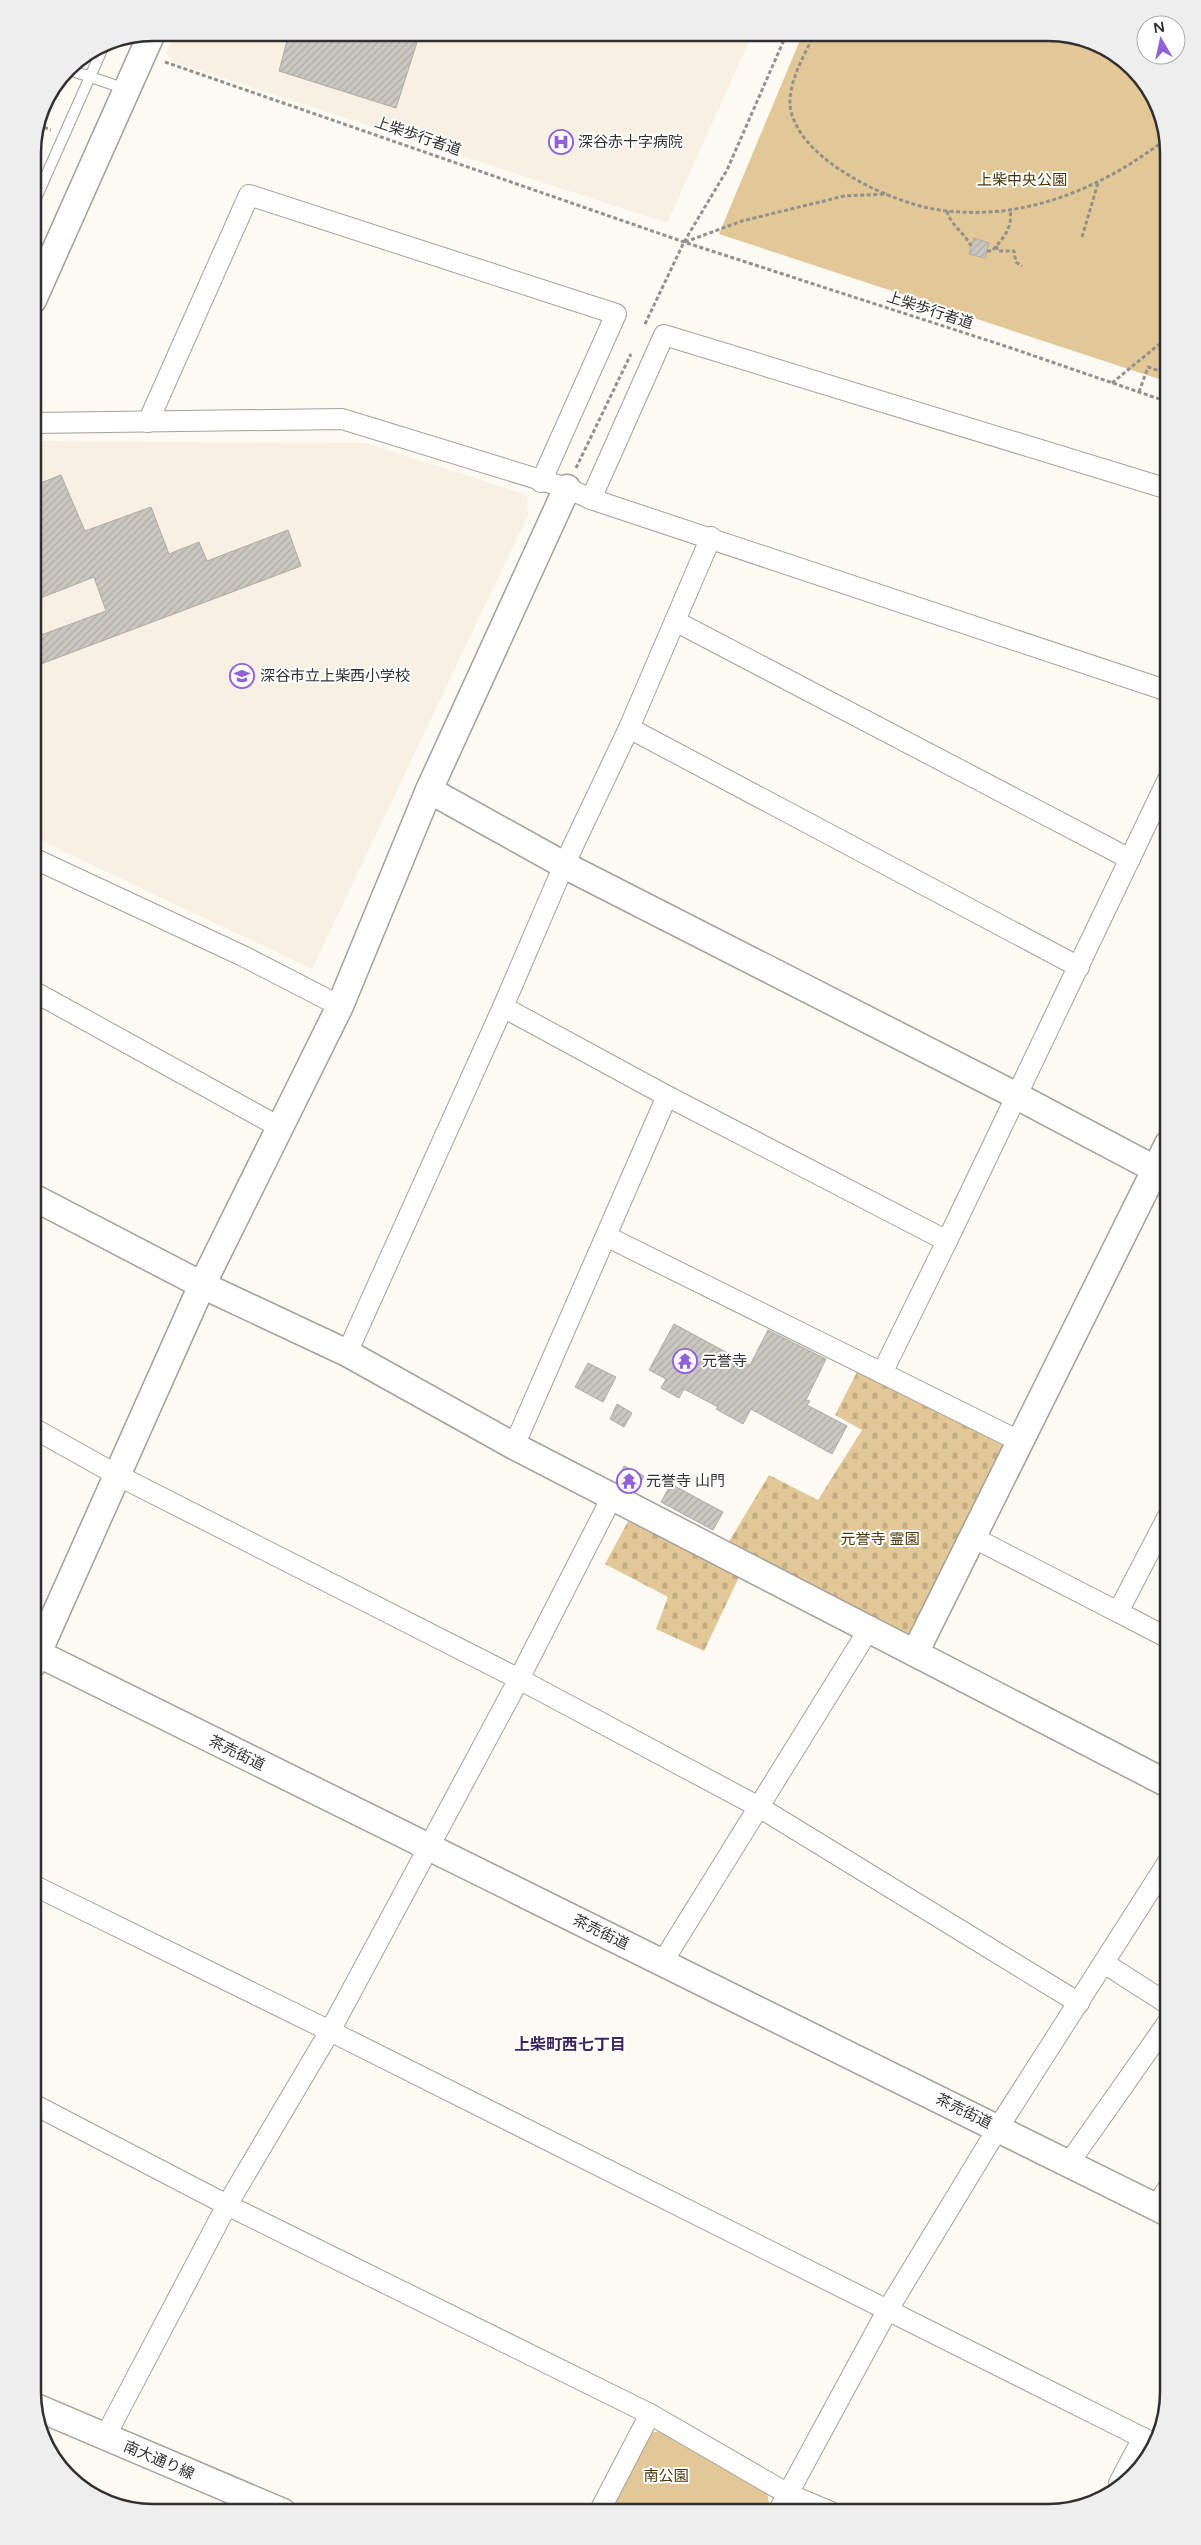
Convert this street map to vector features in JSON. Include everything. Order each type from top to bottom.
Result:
[{"type":"street","points":[[41,282],[148,43]]},
{"type":"street","points":[[148,422],[249,195],[616,314],[541,482]]},
{"type":"street","points":[[591,499],[664,334],[1160,487]]},
{"type":"street","points":[[41,423],[342,419],[541,482],[567,488],[591,499],[710,537],[1160,688]]},
{"type":"street","points":[[41,1641],[202,1285],[340,1006],[430,790],[567,488]]},
{"type":"street","points":[[347,1353],[503,1007],[564,865],[629,728],[710,537]]},
{"type":"street","points":[[674,621],[1130,860]]},
{"type":"street","points":[[629,728],[1079,967]]},
{"type":"street","points":[[430,790],[564,865],[1017,1096],[1160,1172]]},
{"type":"street","points":[[882,1373],[947,1242],[1160,796]]},
{"type":"street","points":[[41,862],[243,956],[340,1006]]},
{"type":"street","points":[[41,995],[281,1128]]},
{"type":"street","points":[[503,1007],[667,1096],[947,1242]]},
{"type":"street","points":[[514,1446],[667,1096]]},
{"type":"street","points":[[915,1653],[1021,1442],[1160,1177]]},
{"type":"street","points":[[41,1201],[202,1285],[347,1353],[514,1446],[613,1495],[1160,1780]]},
{"type":"street","points":[[606,1236],[1021,1442]]},
{"type":"street","points":[[41,1432],[117,1475],[520,1679],[759,1807],[1079,2003]]},
{"type":"street","points":[[105,2437],[227,2205],[330,2031],[520,1679],[613,1495]]},
{"type":"street","points":[[1118,1612],[1160,1532]]},
{"type":"street","points":[[974,1538],[1160,1634]]},
{"type":"street","points":[[662,1963],[869,1629]]},
{"type":"street","name":"茶売街道","points":[[41,1659],[428,1847],[1069,2163],[1160,2200]]},
{"type":"street","points":[[782,2504],[887,2311],[998,2128],[1160,1875]]},
{"type":"street","points":[[41,1889],[330,2031],[1148,2441],[1128,2470]]},
{"type":"street","points":[[1104,1963],[1160,1999]]},
{"type":"street","points":[[1069,2163],[1160,2033]]},
{"type":"street","points":[[41,2109],[227,2205],[650,2414],[788,2494],[812,2504]]},
{"type":"street","name":"南大通り線","points":[[42,2410],[264,2504]]},
{"type":"street","points":[[603,2504],[650,2414]]},
{"type":"lane","points":[[41,187],[100,55]]},
{"type":"lane","points":[[77,71],[127,89]]},
{"type":"path","points":[[642,330],[684,242],[727,170],[783,41]]},
{"type":"path","points":[[811,41],[792,85],[790,104],[794,119],[824,159],[860,182],[915,204],[947,211],[972,213],[1010,209],[1060,197],[1122,170],[1160,143]]},
{"type":"path","name":"上柴歩行者道","points":[[148,43],[684,242],[739,258],[1160,399]]},
{"type":"path","points":[[1082,237],[1098,182]]},
{"type":"path","points":[[684,242],[767,214],[844,196],[888,194]]},
{"type":"path","points":[[987,251],[992,251],[1009,230],[1011,220],[1010,209]]},
{"type":"path","points":[[947,211],[952,222],[967,238],[971,246]]},
{"type":"path","points":[[996,246],[998,251],[1014,251],[1016,262],[1022,266]]},
{"type":"path","points":[[1112,383],[1160,344]]},
{"type":"path","points":[[567,488],[634,348]]},
{"type":"path","points":[[1140,392],[1148,367],[1160,371]]},
{"type":"shaded area","name":"深谷赤十字病院","points":[[172,41],[749,41],[667,223],[171,61],[166,52]]},
{"type":"shaded area","name":"深谷市立上柴西小学校","points":[[41,441],[365,443],[527,495],[528,515],[312,969],[41,841]]},
{"type":"green space","name":"上柴中央公園","points":[[800,41],[1055,41],[1084,47],[1116,64],[1137,85],[1151,110],[1158,131],[1160,146],[1160,379],[719,234]]},
{"type":"green space","name":"元誉寺 霊園","points":[[857,1372],[1008,1446],[912,1638],[727,1545],[769,1475],[818,1500],[862,1430],[835,1415]]},
{"type":"green space","points":[[631,1516],[741,1573],[704,1651],[656,1629],[668,1597],[605,1564]]},
{"type":"green space","name":"南公園","points":[[660,2431],[767,2493],[769,2504],[609,2504],[646,2433]]},
{"type":"building","points":[[287,41],[417,41],[396,108],[279,71]]},
{"type":"building","points":[[974,238],[989,243],[985,258],[969,254]]},
{"type":"building","points":[[61,475],[85,531],[151,507],[169,554],[199,542],[207,561],[288,530],[301,566],[41,664],[41,635],[106,611],[94,577],[41,598],[41,483]]},
{"type":"building","points":[[674,1324],[750,1365],[768,1330],[826,1359],[806,1400],[810,1401],[807,1405],[847,1426],[832,1454],[751,1409],[743,1424],[716,1409],[718,1407],[684,1389],[679,1398],[661,1388],[666,1379],[649,1370]]},
{"type":"building","points":[[588,1363],[616,1377],[603,1402],[575,1387]]},
{"type":"building","points":[[617,1404],[632,1413],[624,1427],[610,1419]]},
{"type":"building","name":"元誉寺 山門","points":[[624,1466],[644,1476],[636,1492],[616,1482]]},
{"type":"building","points":[[671,1484],[723,1512],[713,1530],[661,1502]]},
{"type":"place","name":"深谷赤十字病院","points":[[561,142]]},
{"type":"place","name":"深谷市立上柴西小学校","points":[[242,676]]},
{"type":"place","name":"元誉寺","points":[[685,1361]]},
{"type":"place","name":"元誉寺 山門","points":[[629,1481]]},
{"type":"district","name":"上柴町西七丁目","points":[[570,2044]]}]
